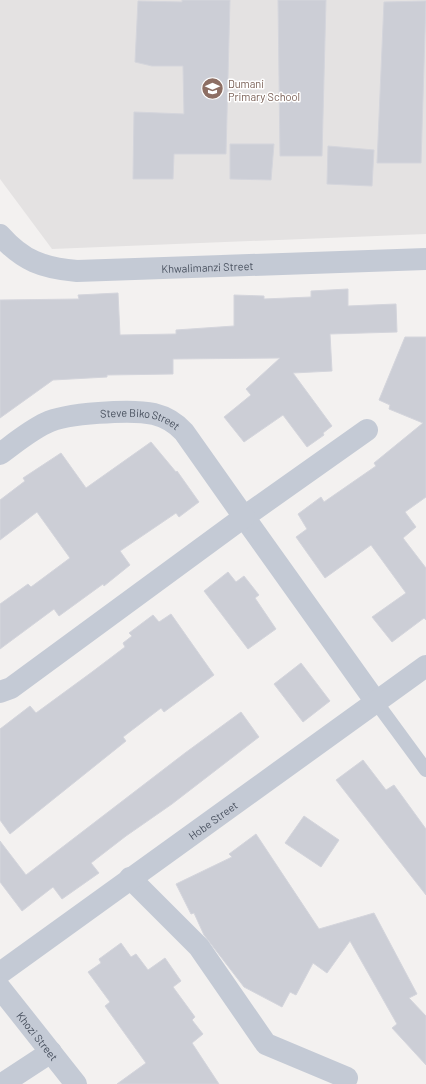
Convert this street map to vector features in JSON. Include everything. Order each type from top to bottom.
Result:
[{"type":"street","name":"Khwalimanzi Street","points":[[0,235],[12,249],[33,262],[54,269],[77,271],[426,259]]},
{"type":"street","name":"Steve Biko Street","points":[[0,454],[46,423],[60,418],[77,415],[140,412],[165,417],[177,424],[376,702]]},
{"type":"street","points":[[0,692],[17,684],[244,517],[367,430]]},
{"type":"street","name":"Hobe Street","points":[[0,973],[426,666]]},
{"type":"street","points":[[130,878],[199,947],[266,1044],[347,1078]]},
{"type":"street","name":"Khozi Street","points":[[0,988],[76,1084]]},
{"type":"street","points":[[2,1084],[51,1052]]},
{"type":"lane","points":[[376,702],[426,770]]},
{"type":"shaded area","name":"Dumani Primary School","points":[[0,0],[426,0],[426,234],[52,249],[0,179]]},
{"type":"building","points":[[182,0],[230,0],[226,154],[174,154],[173,179],[133,179],[134,112],[184,114],[183,66],[152,66],[135,62],[138,1],[182,2]]},
{"type":"building","points":[[278,0],[326,0],[322,156],[280,156]]},
{"type":"building","points":[[426,1],[421,163],[377,163],[384,2]]},
{"type":"building","points":[[230,144],[274,144],[271,180],[230,179]]},
{"type":"building","points":[[328,146],[374,150],[372,186],[327,184]]},
{"type":"building","points":[[348,289],[348,306],[396,304],[397,332],[330,334],[332,371],[293,373],[332,426],[323,433],[324,435],[307,447],[283,415],[244,442],[224,417],[251,395],[246,389],[280,358],[173,359],[173,374],[107,375],[107,377],[53,380],[0,418],[0,300],[79,299],[78,295],[118,293],[120,335],[176,334],[176,330],[234,326],[234,295],[264,296],[264,299],[311,297],[311,291]]},
{"type":"building","points":[[405,337],[426,337],[426,497],[405,512],[416,527],[403,538],[426,568],[426,620],[424,618],[392,642],[372,617],[406,593],[371,545],[325,578],[296,537],[307,529],[298,514],[321,497],[324,502],[376,466],[374,463],[423,423],[389,409],[390,405],[379,400]]},
{"type":"building","points":[[151,442],[176,472],[177,471],[199,502],[179,517],[176,513],[120,551],[130,565],[104,586],[103,584],[59,616],[54,609],[0,649],[0,604],[28,584],[31,587],[70,558],[37,512],[0,540],[0,500],[25,481],[23,478],[61,453],[86,488]]},
{"type":"building","points":[[228,572],[236,582],[244,576],[259,595],[255,598],[276,629],[248,649],[204,591]]},
{"type":"building","points":[[171,614],[214,675],[164,712],[161,708],[123,737],[126,741],[10,834],[0,820],[0,729],[30,706],[36,713],[92,672],[125,647],[123,643],[132,636],[129,633],[153,615],[159,622]]},
{"type":"building","points":[[301,663],[330,701],[303,722],[274,684]]},
{"type":"building","points":[[241,712],[259,737],[172,804],[126,836],[91,863],[99,873],[62,899],[53,887],[22,911],[0,882],[0,841],[26,875]]},
{"type":"building","points":[[363,760],[386,790],[394,785],[426,829],[426,895],[336,780]]},
{"type":"building","points":[[304,816],[339,840],[321,867],[285,843]]},
{"type":"building","points":[[256,834],[319,929],[374,913],[417,994],[409,998],[426,1016],[426,1065],[392,1028],[397,1024],[350,941],[327,973],[313,963],[296,995],[290,992],[282,1007],[244,987],[204,935],[194,913],[191,914],[176,884],[232,857],[229,854]]},
{"type":"building","points":[[121,943],[131,957],[136,954],[148,970],[165,958],[181,981],[173,987],[195,1017],[192,1020],[203,1034],[192,1043],[219,1084],[117,1084],[146,1063],[105,1006],[110,1002],[88,972],[101,963],[99,959]]},
{"type":"place","name":"Dumani Primary School","points":[[213,89]]}]
